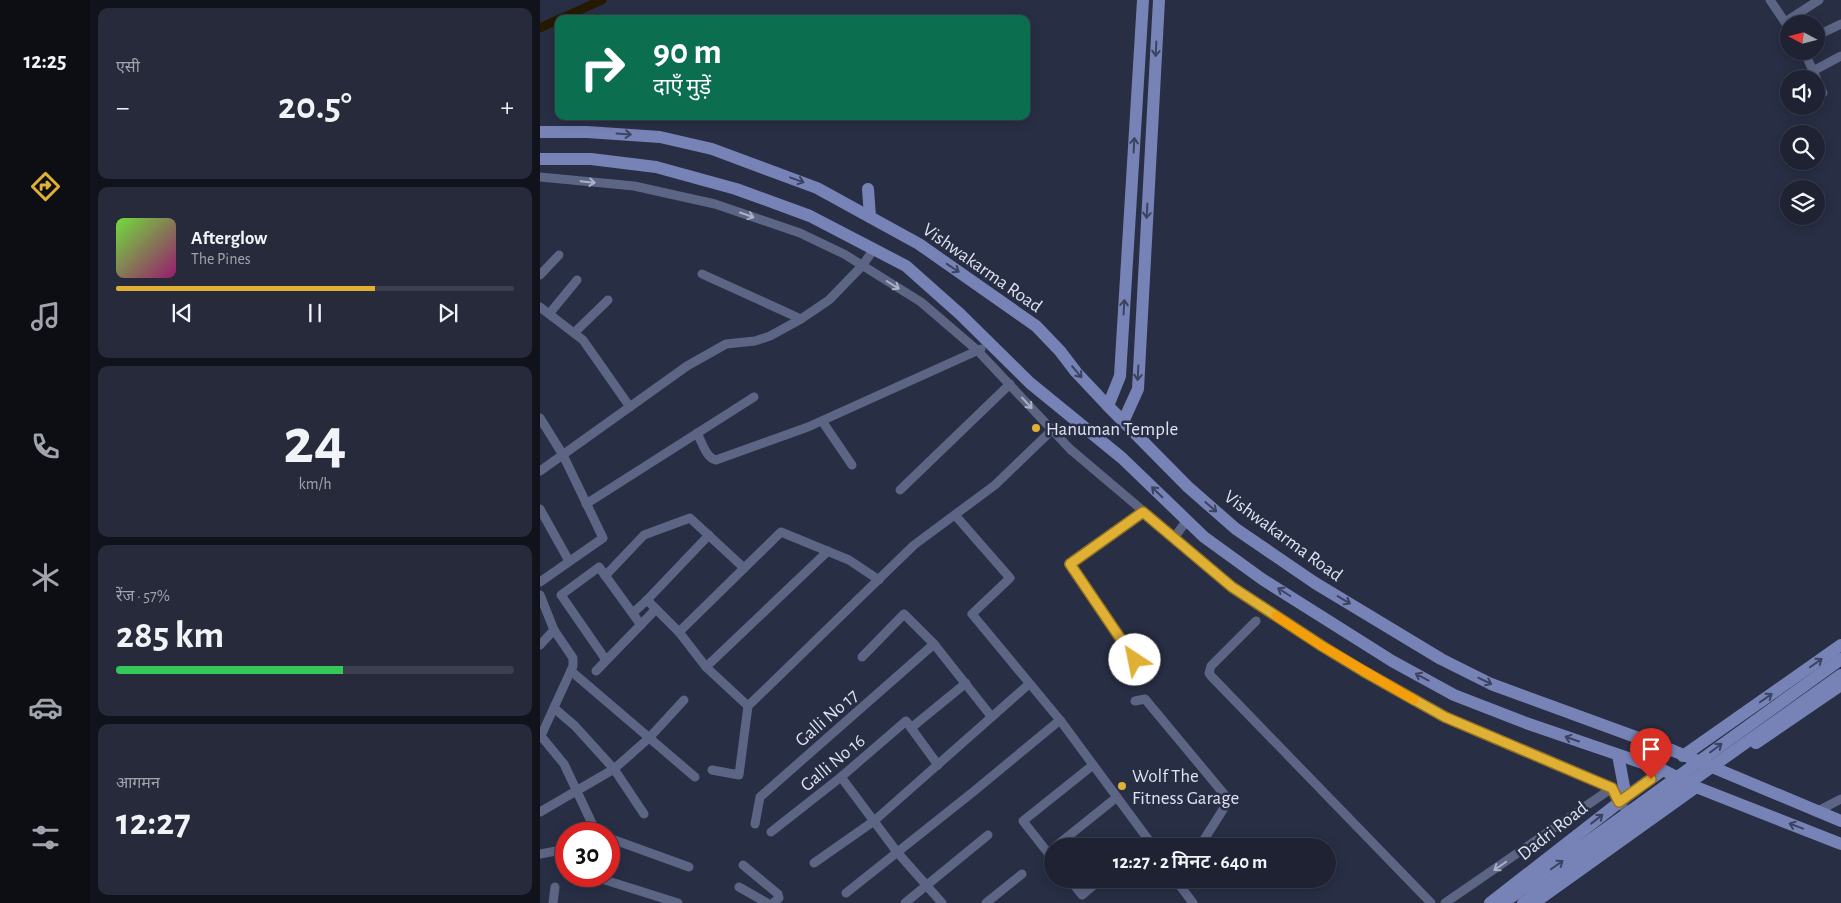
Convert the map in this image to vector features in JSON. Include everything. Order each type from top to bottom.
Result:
[{"type":"main road","points":[[1108,406],[1120,376],[1143,0]]},
{"type":"main road","points":[[1123,422],[1138,390],[1159,0]]},
{"type":"main road","name":"Vishwakarma Road","points":[[540,132],[587,132],[660,137],[712,149],[817,188],[919,244],[1036,326],[1123,422],[1188,487],[1236,529],[1315,583],[1440,659],[1491,684],[1683,756],[1841,821]]},
{"type":"main road","points":[[540,159],[591,159],[656,167],[736,189],[810,216],[906,266],[960,314],[1030,383],[1122,458],[1204,537],[1262,579],[1392,661],[1454,694],[1526,723],[1663,770],[1696,787],[1841,844]]},
{"type":"main road","points":[[868,189],[870,217]]},
{"type":"main road","points":[[1683,756],[1841,645]]},
{"type":"main road","points":[[1503,903],[1841,659]]},
{"type":"main road","points":[[1523,903],[1841,675]]},
{"type":"main road","points":[[1717,770],[1841,684]]},
{"type":"main road","points":[[1618,755],[1623,799]]},
{"type":"main road","name":"Dadri Road","points":[[1490,903],[1663,770]]},
{"type":"main road","points":[[1534,903],[1696,787]]},
{"type":"main road","points":[[1572,839],[1589,864]]},
{"type":"street","points":[[1770,0],[1780,15]]},
{"type":"street","points":[[1796,15],[1806,3],[1819,0]]},
{"type":"street","points":[[1825,32],[1841,24]]},
{"type":"street","points":[[1815,70],[1841,56]]},
{"type":"street","points":[[540,176],[634,186],[715,204],[800,233],[844,254],[921,302],[978,351],[1070,449],[1232,587],[1322,646],[1445,717],[1612,788],[1623,799],[1637,829]]},
{"type":"street","points":[[540,471],[687,366],[726,344],[756,341],[770,336],[801,319],[829,300],[862,266],[874,250]]},
{"type":"street","points":[[540,275],[559,255]]},
{"type":"street","points":[[702,274],[801,319]]},
{"type":"street","points":[[549,314],[577,280]]},
{"type":"street","points":[[574,333],[608,300]]},
{"type":"street","points":[[540,307],[583,340],[630,407]]},
{"type":"street","points":[[697,433],[708,455],[716,460],[822,421],[978,351],[988,342]]},
{"type":"street","points":[[900,490],[1010,384]]},
{"type":"street","points":[[586,504],[754,398]]},
{"type":"street","points":[[540,418],[563,454],[603,538],[540,582]]},
{"type":"street","points":[[822,421],[852,466]]},
{"type":"street","points":[[712,770],[739,775],[748,706],[914,545],[995,486],[1052,430]]},
{"type":"street","points":[[540,510],[569,561]]},
{"type":"street","points":[[1135,660],[1070,564],[1143,512]]},
{"type":"street","points":[[955,515],[1010,578],[972,614],[1060,720],[1147,838]]},
{"type":"street","points":[[606,576],[644,535],[690,518],[744,568]]},
{"type":"street","points":[[1174,538],[1187,520]]},
{"type":"street","points":[[679,632],[781,532],[849,560],[879,580]]},
{"type":"street","points":[[633,613],[709,535]]},
{"type":"street","points":[[706,667],[828,551]]},
{"type":"street","points":[[606,660],[561,595],[599,567],[641,624]]},
{"type":"street","points":[[540,595],[554,630],[573,658],[571,670],[540,737],[564,764],[591,822]]},
{"type":"street","points":[[647,600],[679,632],[706,667],[748,706]]},
{"type":"street","points":[[596,671],[656,610]]},
{"type":"street","points":[[862,657],[904,614],[934,644],[991,716]]},
{"type":"street","points":[[1256,621],[1211,666],[1209,673],[1431,903]]},
{"type":"street","points":[[540,645],[554,630]]},
{"type":"street","name":"Galli No 17","points":[[755,824],[760,796],[934,644]]},
{"type":"street","points":[[571,670],[695,777]]},
{"type":"street","points":[[938,765],[911,728],[966,683]]},
{"type":"street","points":[[814,863],[874,820],[1029,684]]},
{"type":"street","points":[[1135,701],[1145,699],[1229,800],[1205,838]]},
{"type":"street","points":[[540,812],[614,769],[649,738],[684,700]]},
{"type":"street","points":[[554,708],[575,726],[614,769],[644,814]]},
{"type":"street","points":[[846,893],[1060,720]]},
{"type":"street","name":"Galli No 16","points":[[771,832],[841,777],[906,721],[911,728]]},
{"type":"street","points":[[1044,845],[1023,821],[1093,765]]},
{"type":"street","points":[[841,777],[897,852],[942,903]]},
{"type":"street","points":[[1445,903],[1612,788]]},
{"type":"street","points":[[1066,838],[1117,798]]},
{"type":"street","points":[[1816,812],[1841,799]]},
{"type":"street","points":[[905,903],[988,836]]},
{"type":"street","points":[[620,842],[688,867]]},
{"type":"street","points":[[540,854],[555,851]]},
{"type":"street","points":[[743,865],[778,894],[779,898],[773,903]]},
{"type":"street","points":[[986,903],[1022,874]]},
{"type":"street","points":[[620,885],[678,903]]},
{"type":"street","points":[[552,903],[555,887]]},
{"type":"street","points":[[739,887],[767,903]]},
{"type":"street","points":[[1076,888],[1082,895],[1090,888]]},
{"type":"street","points":[[1183,888],[1193,903]]},
{"type":"waterway","points":[[569,15],[602,0]]},
{"type":"waterway","points":[[540,28],[555,21]]},
{"type":"slow traffic","points":[[1276,616],[1322,646],[1414,700]]},
{"type":"place","name":"Hanuman Temple","points":[[1036,428]]},
{"type":"place","name":"Wolf The Fitness Garage","points":[[1122,786]]},
{"type":"route","points":[[1135,660],[1070,564],[1143,512],[1232,587],[1322,646],[1445,717],[1612,788],[1619,802],[1651,779]]}]
